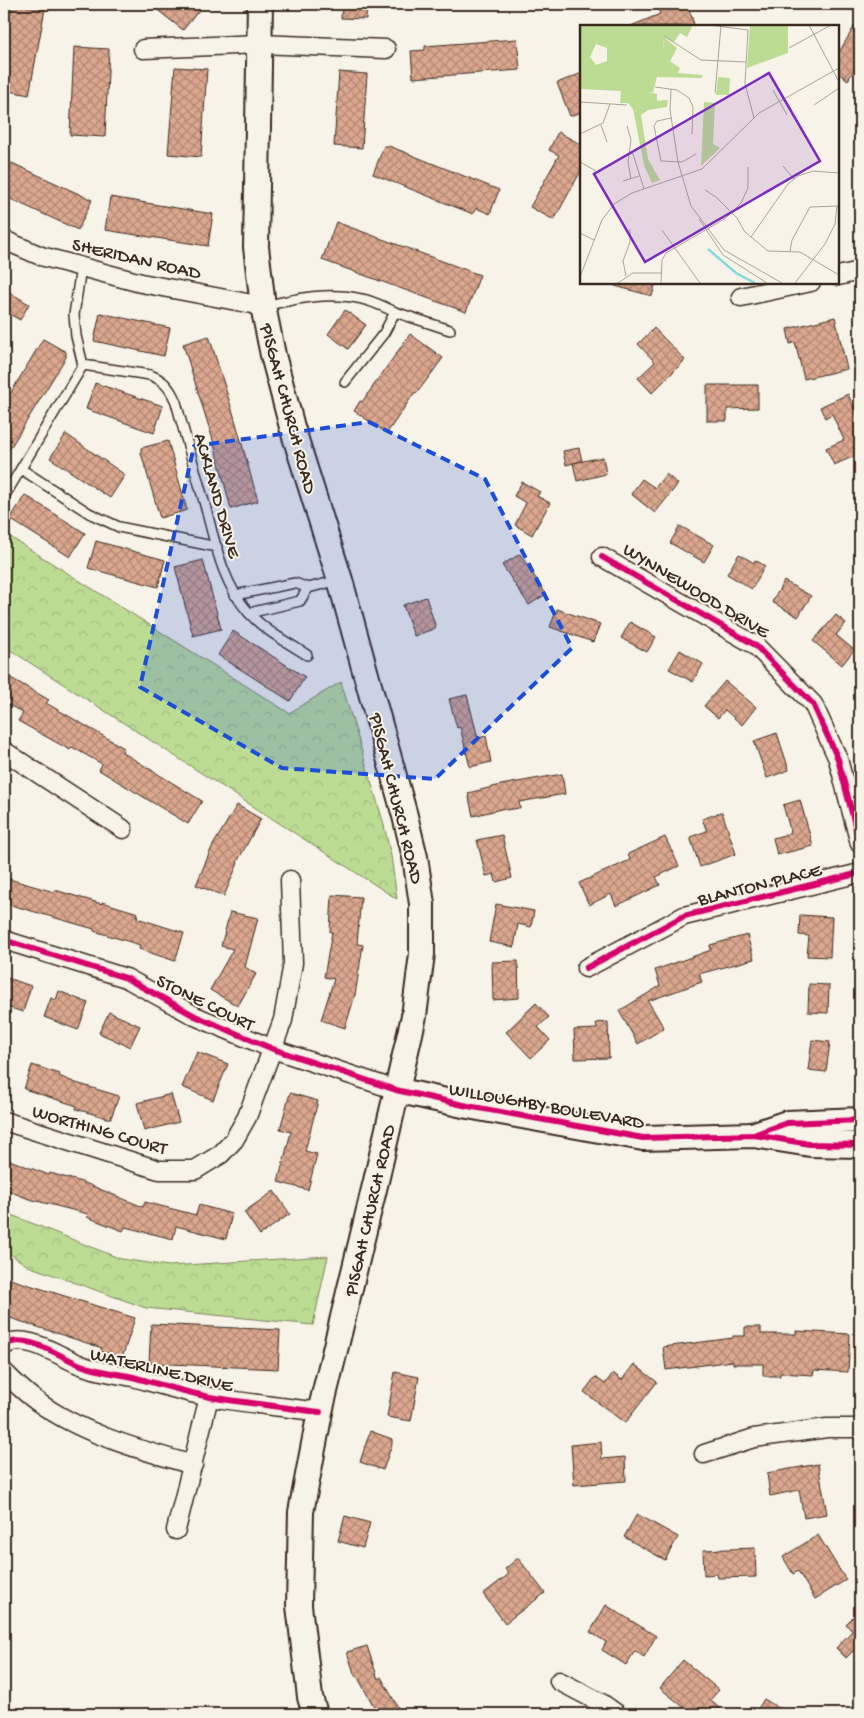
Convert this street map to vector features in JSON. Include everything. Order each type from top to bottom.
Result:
[{"type":"main road","name":"PISGAH CHURCH ROAD","points":[[260,4],[256,248],[263,306],[273,355],[292,427],[340,580],[406,816],[416,857],[422,904],[422,954],[414,1016],[320,1412],[301,1512],[299,1606],[310,1697],[315,1714]]},
{"type":"main road","name":"WILLOUGHBY BOULEVARD","points":[[396,1090],[468,1106],[643,1138],[754,1134],[810,1144],[860,1145]]},
{"type":"main road","name":"WILLOUGHBY BOULEVARD","points":[[754,1134],[787,1123],[860,1120]]},
{"type":"street","points":[[142,49],[259,44],[386,49]]},
{"type":"street","name":"SHERIDAN ROAD","points":[[4,240],[41,256],[141,283],[263,306]]},
{"type":"street","points":[[839,276],[860,271]]},
{"type":"street","points":[[740,297],[802,284]]},
{"type":"street","name":"WYNNEWOOD DRIVE","points":[[602,557],[755,645],[813,704],[838,759],[860,844]]},
{"type":"street","points":[[4,751],[123,829]]},
{"type":"street","name":"BLANTON PLACE","points":[[586,968],[684,916],[860,873]]},
{"type":"street","name":"WORTHING COURT","points":[[4,1121],[159,1170],[195,1170],[221,1154],[234,1140],[247,1117],[283,1020],[293,963],[290,880]]},
{"type":"street","name":"STONE COURT","points":[[4,940],[126,978],[195,1016],[273,1049],[396,1090]]},
{"type":"street","name":"WATERLINE DRIVE","points":[[4,1346],[10,1342],[20,1340],[50,1350],[81,1366],[106,1374],[125,1376],[209,1396],[320,1412]]},
{"type":"street","points":[[4,1372],[24,1392],[69,1420],[145,1451],[193,1465]]},
{"type":"street","points":[[176,1530],[209,1396]]},
{"type":"street","points":[[704,1454],[754,1438],[827,1428],[860,1428]]},
{"type":"street","points":[[559,1681],[603,1704],[617,1714]]},
{"type":"lane","points":[[4,497],[82,365],[74,315],[82,267]]},
{"type":"lane","points":[[263,306],[304,298],[338,295],[362,299],[450,330]]},
{"type":"lane","points":[[345,382],[384,333],[395,312]]},
{"type":"lane","name":"ACKLAND DRIVE","points":[[82,365],[150,375],[159,378],[166,384],[176,402],[227,580],[235,595],[263,627],[307,656]]},
{"type":"lane","points":[[20,469],[89,513],[119,527],[217,547]]},
{"type":"lane","points":[[235,595],[295,583],[308,588],[340,580]]},
{"type":"lane","points":[[249,613],[300,600],[308,588]]},
{"type":"highlighted area","points":[[369,422],[485,479],[572,648],[435,779],[282,768],[140,687],[194,446]]},
{"type":"green space","points":[[4,533],[289,713],[341,682],[383,821],[391,856],[397,899],[4,646]]},
{"type":"green space","points":[[4,1212],[121,1259],[169,1266],[328,1256],[313,1325],[146,1308],[28,1266],[4,1250]]},
{"type":"building","points":[[12,4],[45,9],[29,95],[4,90],[4,49]]},
{"type":"building","points":[[150,4],[204,4],[183,30]]},
{"type":"building","points":[[342,4],[367,4],[366,19],[341,18]]},
{"type":"building","points":[[656,4],[687,4],[694,24],[633,25],[660,14]]},
{"type":"building","points":[[860,17],[860,60],[848,80],[839,74],[839,52]]},
{"type":"building","points":[[517,39],[520,70],[413,78],[411,51],[425,50],[425,46]]},
{"type":"building","points":[[74,47],[109,49],[105,137],[70,135]]},
{"type":"building","points":[[175,67],[207,69],[201,157],[168,154]]},
{"type":"building","points":[[339,72],[367,74],[362,148],[334,146]]},
{"type":"building","points":[[580,74],[580,113],[570,116],[557,83]]},
{"type":"building","points":[[558,132],[580,144],[580,173],[554,220],[530,207],[559,155],[549,150]]},
{"type":"building","points":[[384,146],[389,146],[499,190],[490,214],[476,208],[473,214],[373,174]]},
{"type":"building","points":[[12,163],[92,200],[78,230],[4,196],[4,181]]},
{"type":"building","points":[[110,197],[213,214],[208,246],[105,230]]},
{"type":"building","points":[[336,222],[480,275],[466,312],[322,260]]},
{"type":"building","points":[[615,284],[655,284],[652,296],[615,286]]},
{"type":"building","points":[[4,289],[29,304],[20,320],[4,311]]},
{"type":"building","points":[[345,310],[366,325],[348,349],[328,334]]},
{"type":"building","points":[[100,313],[170,328],[164,356],[94,341]]},
{"type":"building","points":[[835,317],[847,369],[804,379],[795,342],[790,344],[787,329]]},
{"type":"building","points":[[654,328],[685,360],[652,393],[638,378],[655,362],[638,344]]},
{"type":"building","points":[[410,334],[443,358],[417,393],[415,392],[387,433],[354,411]]},
{"type":"building","points":[[209,336],[258,501],[231,509],[213,440],[183,344]]},
{"type":"building","points":[[43,339],[66,352],[66,357],[4,458],[4,404]]},
{"type":"building","points":[[95,383],[163,406],[154,433],[86,409]]},
{"type":"building","points":[[707,385],[758,385],[758,408],[727,409],[727,421],[707,421]]},
{"type":"building","points":[[848,394],[860,422],[860,443],[853,447],[857,455],[834,465],[826,448],[844,440],[832,414],[825,418],[820,407]]},
{"type":"building","points":[[66,434],[125,475],[110,498],[50,458]]},
{"type":"building","points":[[168,441],[187,510],[160,518],[141,448]]},
{"type":"building","points":[[579,448],[582,461],[566,465],[563,451]]},
{"type":"building","points":[[603,457],[606,474],[577,481],[573,463]]},
{"type":"building","points":[[666,474],[678,484],[655,513],[631,494],[642,479],[655,488]]},
{"type":"building","points":[[522,482],[540,492],[537,496],[550,503],[532,535],[515,525],[526,503],[514,496]]},
{"type":"building","points":[[25,495],[85,533],[70,557],[10,519]]},
{"type":"building","points":[[680,526],[714,545],[704,562],[670,543]]},
{"type":"building","points":[[96,541],[165,560],[158,587],[88,568]]},
{"type":"building","points":[[520,554],[546,594],[529,605],[502,565]]},
{"type":"building","points":[[739,554],[754,563],[755,560],[765,566],[752,589],[727,574]]},
{"type":"building","points":[[203,560],[221,629],[193,636],[175,567]]},
{"type":"building","points":[[784,581],[811,596],[798,617],[772,602]]},
{"type":"building","points":[[426,597],[436,628],[414,636],[403,605]]},
{"type":"building","points":[[557,609],[600,624],[593,642],[550,627]]},
{"type":"building","points":[[836,615],[846,623],[836,635],[854,650],[842,665],[813,641]]},
{"type":"building","points":[[630,622],[656,637],[647,652],[621,638]]},
{"type":"building","points":[[233,631],[305,677],[290,701],[218,655]]},
{"type":"building","points":[[680,650],[703,664],[693,682],[669,669]]},
{"type":"building","points":[[4,674],[49,700],[46,703],[124,748],[122,752],[202,801],[188,824],[99,770],[102,764],[72,747],[70,750],[18,721],[23,713],[4,702]]},
{"type":"building","points":[[725,681],[756,707],[742,725],[725,710],[718,718],[704,706]]},
{"type":"building","points":[[467,695],[478,738],[486,736],[491,762],[470,767],[460,727],[457,728],[449,699]]},
{"type":"building","points":[[777,733],[789,770],[767,778],[754,741]]},
{"type":"building","points":[[562,774],[565,794],[519,802],[520,808],[506,810],[505,808],[473,816],[468,793]]},
{"type":"building","points":[[800,800],[813,846],[777,855],[773,838],[791,833],[783,805]]},
{"type":"building","points":[[237,805],[261,819],[237,862],[224,896],[196,885],[212,847]]},
{"type":"building","points":[[722,812],[736,854],[700,867],[690,837],[707,831],[702,819]]},
{"type":"building","points":[[502,835],[512,878],[496,882],[494,874],[486,876],[477,840]]},
{"type":"building","points":[[665,837],[679,866],[656,877],[660,885],[616,906],[611,894],[589,905],[579,883],[630,860],[628,854]]},
{"type":"building","points":[[9,879],[138,913],[137,918],[184,933],[175,961],[139,949],[140,945],[94,931],[94,929],[4,903]]},
{"type":"building","points":[[332,895],[361,897],[357,944],[363,945],[355,995],[345,1028],[321,1020],[334,979],[324,977],[332,932],[330,932]]},
{"type":"building","points":[[496,904],[534,911],[531,927],[518,924],[514,947],[489,942]]},
{"type":"building","points":[[230,912],[258,918],[245,967],[256,974],[238,1006],[210,990],[233,949],[221,946]]},
{"type":"building","points":[[800,915],[832,917],[830,957],[807,956],[809,936],[799,935]]},
{"type":"building","points":[[747,935],[754,959],[699,974],[702,982],[648,1001],[664,1028],[638,1044],[619,1011],[660,986],[655,970],[711,950],[710,945]]},
{"type":"building","points":[[518,961],[519,998],[493,1000],[492,962]]},
{"type":"building","points":[[4,977],[31,986],[23,1012],[4,1006]]},
{"type":"building","points":[[809,984],[829,985],[828,1013],[808,1012]]},
{"type":"building","points":[[59,991],[88,1003],[78,1030],[44,1017],[51,998],[56,1000]]},
{"type":"building","points":[[536,1003],[549,1017],[538,1027],[550,1040],[531,1058],[506,1032]]},
{"type":"building","points":[[109,1012],[140,1026],[130,1047],[99,1033]]},
{"type":"building","points":[[608,1022],[609,1058],[575,1059],[574,1030],[597,1029],[596,1023]]},
{"type":"building","points":[[812,1040],[830,1042],[826,1072],[808,1070]]},
{"type":"building","points":[[197,1052],[228,1064],[213,1100],[182,1087]]},
{"type":"building","points":[[32,1065],[60,1074],[59,1076],[76,1083],[119,1096],[111,1118],[76,1109],[77,1106],[24,1089]]},
{"type":"building","points":[[290,1093],[318,1101],[305,1151],[317,1154],[308,1190],[278,1182],[291,1132],[280,1129]]},
{"type":"building","points":[[171,1094],[179,1122],[144,1131],[137,1103]]},
{"type":"building","points":[[4,1158],[49,1175],[50,1173],[85,1183],[143,1207],[145,1202],[196,1215],[199,1205],[232,1214],[226,1239],[176,1226],[173,1239],[125,1227],[123,1231],[87,1217],[88,1214],[29,1199],[4,1189]]},
{"type":"building","points":[[274,1191],[290,1214],[260,1235],[244,1212]]},
{"type":"building","points":[[7,1278],[135,1318],[122,1358],[100,1351],[102,1348],[4,1316],[4,1288]]},
{"type":"building","points":[[151,1324],[280,1330],[278,1369],[149,1363]]},
{"type":"building","points":[[745,1327],[761,1327],[761,1334],[796,1334],[796,1331],[850,1334],[848,1372],[814,1370],[813,1375],[780,1373],[780,1376],[763,1376],[763,1364],[733,1364],[733,1361],[666,1370],[663,1347],[733,1338],[733,1336],[745,1336]]},
{"type":"building","points":[[634,1364],[657,1382],[625,1423],[584,1392],[595,1377],[605,1384],[613,1373],[622,1380]]},
{"type":"building","points":[[395,1372],[419,1377],[411,1421],[387,1417]]},
{"type":"building","points":[[370,1431],[392,1439],[383,1470],[360,1462]]},
{"type":"building","points":[[601,1442],[602,1459],[625,1457],[626,1481],[574,1485],[571,1445]]},
{"type":"building","points":[[818,1464],[827,1514],[804,1518],[799,1490],[770,1496],[767,1473]]},
{"type":"building","points":[[637,1514],[678,1537],[665,1560],[624,1537]]},
{"type":"building","points":[[345,1516],[370,1523],[363,1548],[338,1541]]},
{"type":"building","points":[[818,1535],[846,1580],[815,1599],[798,1571],[793,1574],[783,1557]]},
{"type":"building","points":[[755,1548],[756,1577],[718,1578],[717,1574],[704,1575],[703,1550]]},
{"type":"building","points":[[518,1558],[545,1593],[505,1623],[483,1594],[509,1574],[505,1569]]},
{"type":"building","points":[[606,1605],[656,1636],[644,1657],[635,1651],[626,1665],[602,1650],[606,1642],[590,1632]]},
{"type":"building","points":[[860,1610],[860,1644],[846,1658],[836,1648],[852,1631],[846,1624]]},
{"type":"building","points":[[367,1646],[378,1679],[381,1677],[400,1711],[394,1714],[378,1714],[357,1676],[355,1676],[347,1652]]},
{"type":"building","points":[[683,1660],[719,1690],[710,1700],[726,1714],[692,1714],[660,1688]]},
{"type":"building","points":[[764,1699],[789,1714],[755,1714]]},
{"type":"cycle path","points":[[602,557],[755,645],[813,704],[838,759],[860,844]]},
{"type":"cycle path","points":[[586,968],[684,916],[860,873]]},
{"type":"cycle path","points":[[4,940],[126,978],[195,1016],[273,1049],[396,1090],[468,1106],[643,1138],[754,1135],[810,1144],[860,1145]]},
{"type":"cycle path","points":[[756,1134],[787,1123],[860,1120]]},
{"type":"cycle path","points":[[4,1346],[12,1342],[21,1341],[32,1343],[87,1367],[191,1393],[320,1412]]}]
